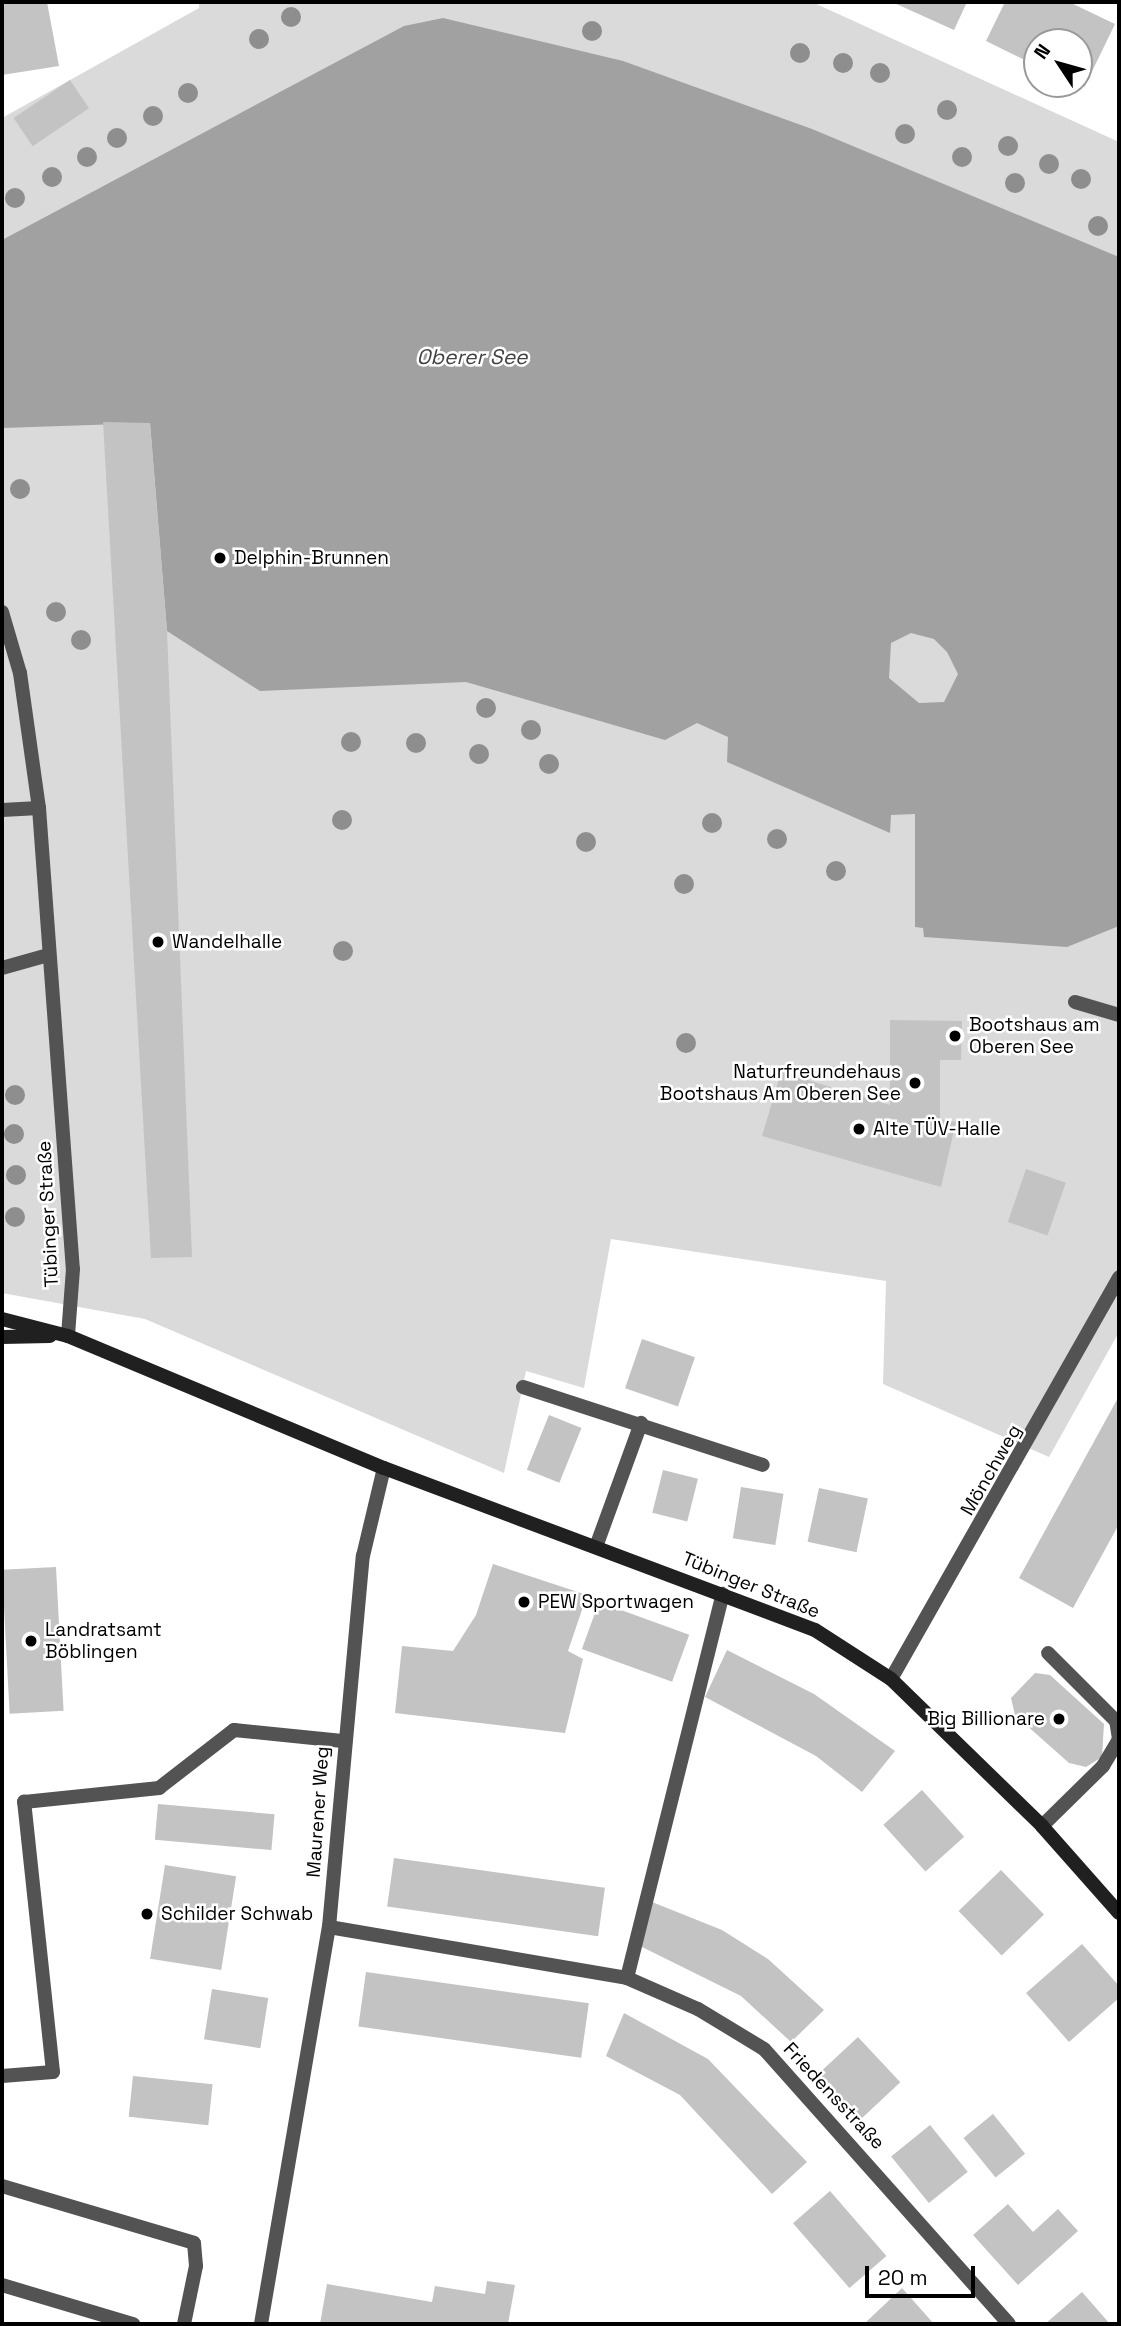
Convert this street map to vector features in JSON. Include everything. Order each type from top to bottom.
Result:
[{"type":"main road","points":[[2,1319],[68,1336]]},
{"type":"main road","points":[[2,1337],[68,1336]]},
{"type":"main road","name":"Tübinger Straße","points":[[68,1336],[384,1468],[597,1544],[815,1630],[891,1679],[1042,1826],[1119,1913]]},
{"type":"street","name":"Tübinger Straße","points":[[2,612],[20,673],[39,808],[73,1269],[68,1336]]},
{"type":"street","points":[[2,810],[39,808]]},
{"type":"street","points":[[2,968],[48,956]]},
{"type":"street","points":[[1075,1002],[1119,1015]]},
{"type":"street","name":"Mönchweg","points":[[891,1679],[1119,1277]]},
{"type":"street","points":[[523,1387],[641,1423],[763,1465]]},
{"type":"street","points":[[597,1544],[641,1423]]},
{"type":"street","name":"Maurener Weg","points":[[261,2324],[329,1927],[342,1741],[363,1556],[384,1468]]},
{"type":"street","points":[[627,1978],[723,1594]]},
{"type":"street","points":[[1042,1826],[1103,1766],[1119,1739],[1116,1721],[1048,1653]]},
{"type":"street","points":[[2,2076],[53,2072],[24,1802],[159,1788],[234,1730],[342,1741]]},
{"type":"street","name":"Friedensstraße","points":[[329,1927],[627,1978],[698,2009],[764,2049],[1009,2324]]},
{"type":"street","points":[[2,2186],[194,2243],[196,2266],[184,2324]]},
{"type":"street","points":[[2,2285],[133,2324]]},
{"type":"shaded area","points":[[199,2],[812,2],[1119,142],[1119,1332],[1049,1457],[883,1384],[886,1281],[611,1239],[584,1388],[526,1371],[504,1473],[145,1319],[2,1293],[2,118],[199,8]]},
{"type":"water","name":"Oberer See","points":[[443,18],[623,61],[812,129],[1119,257],[1119,926],[1067,947],[924,937],[923,928],[915,927],[915,814],[891,815],[890,833],[727,762],[728,737],[697,723],[665,740],[466,682],[260,691],[167,631],[150,423],[2,428],[2,240],[404,26]],"holes":[[[911,633],[934,639],[947,652],[958,674],[944,702],[919,703],[889,678],[891,643]]]},
{"type":"building","points":[[2,2],[47,2],[59,66],[2,75]]},
{"type":"building","points":[[892,2],[967,2],[954,30]]},
{"type":"building","points":[[1005,2],[1069,2],[1115,24],[1093,69],[1093,28],[1023,28],[1023,59],[986,41]]},
{"type":"building","points":[[70,80],[89,108],[33,146],[14,118]]},
{"type":"building","name":"Wandelhalle","points":[[103,422],[150,423],[167,631],[192,1257],[151,1258]]},
{"type":"building","name":"Alte TÜV-Halle","points":[[890,1020],[962,1021],[961,1060],[940,1060],[940,1119],[956,1122],[941,1187],[762,1136],[781,1072],[890,1105]]},
{"type":"building","points":[[1026,1169],[1066,1183],[1047,1236],[1008,1222]]},
{"type":"building","points":[[642,1339],[695,1357],[678,1406],[625,1388]]},
{"type":"building","points":[[1119,1396],[1119,1524],[1073,1608],[1019,1578]]},
{"type":"building","points":[[549,1415],[581,1428],[559,1483],[527,1470]]},
{"type":"building","points":[[663,1470],[698,1479],[687,1521],[652,1513]]},
{"type":"building","points":[[741,1487],[783,1494],[775,1545],[733,1538]]},
{"type":"building","points":[[819,1488],[868,1498],[856,1552],[808,1542]]},
{"type":"building","points":[[493,1564],[587,1595],[568,1651],[583,1659],[565,1733],[395,1713],[402,1646],[453,1651],[476,1615]]},
{"type":"building","name":"Landratsamt Böblingen","points":[[56,1567],[64,1711],[10,1714],[2,1570]]},
{"type":"building","points":[[599,1602],[689,1635],[672,1682],[582,1649]]},
{"type":"building","points":[[727,1650],[814,1694],[895,1751],[862,1792],[816,1756],[705,1697]]},
{"type":"building","name":"Big Billionare","points":[[1035,1673],[1050,1675],[1104,1724],[1102,1757],[1086,1767],[1069,1763],[1015,1715],[1011,1698]]},
{"type":"building","points":[[922,1790],[964,1837],[926,1872],[883,1825]]},
{"type":"building","points":[[158,1804],[275,1814],[271,1850],[155,1840]]},
{"type":"building","points":[[394,1858],[605,1888],[598,1936],[387,1907]]},
{"type":"building","points":[[165,1865],[236,1876],[221,1970],[150,1959]]},
{"type":"building","points":[[1001,1870],[1044,1915],[1002,1956],[959,1911]]},
{"type":"building","points":[[652,1902],[722,1930],[768,1959],[824,2010],[791,2042],[741,1996],[640,1946]]},
{"type":"building","points":[[1082,1944],[1119,1986],[1119,1998],[1069,2042],[1026,1993]]},
{"type":"building","points":[[366,1972],[589,2003],[581,2058],[358,2026]]},
{"type":"building","points":[[212,1989],[268,1998],[260,2048],[204,2039]]},
{"type":"building","points":[[624,2013],[708,2059],[807,2162],[772,2194],[680,2095],[606,2056]]},
{"type":"building","points":[[858,2037],[900,2082],[859,2121],[816,2076]]},
{"type":"building","points":[[133,2076],[213,2084],[208,2125],[129,2117]]},
{"type":"building","points":[[993,2114],[1025,2154],[996,2178],[963,2138]]},
{"type":"building","points":[[930,2125],[968,2172],[929,2203],[891,2156]]},
{"type":"building","points":[[830,2191],[886,2256],[849,2288],[793,2223]]},
{"type":"building","points":[[1008,2204],[1033,2232],[1058,2209],[1078,2231],[1018,2285],[973,2235]]},
{"type":"building","points":[[487,2281],[515,2285],[508,2324],[320,2324],[327,2284],[432,2302],[435,2286],[485,2294]]},
{"type":"building","points":[[902,2288],[934,2324],[864,2324]]},
{"type":"building","points":[[1082,2292],[1110,2324],[1045,2324]]},
{"type":"place","name":"Delphin-Brunnen","points":[[220,558]]},
{"type":"place","name":"Wandelhalle","points":[[158,942]]},
{"type":"place","name":"Bootshaus am Oberen See","points":[[955,1036]]},
{"type":"place","name":"Naturfreundehaus Bootshaus Am Oberen See","points":[[915,1083]]},
{"type":"place","name":"Alte TÜV-Halle","points":[[859,1129]]},
{"type":"place","name":"PEW Sportwagen","points":[[524,1602]]},
{"type":"place","name":"Landratsamt Böblingen","points":[[31,1641]]},
{"type":"place","name":"Big Billionare","points":[[1059,1719]]},
{"type":"place","name":"Schilder Schwab","points":[[147,1914]]}]
